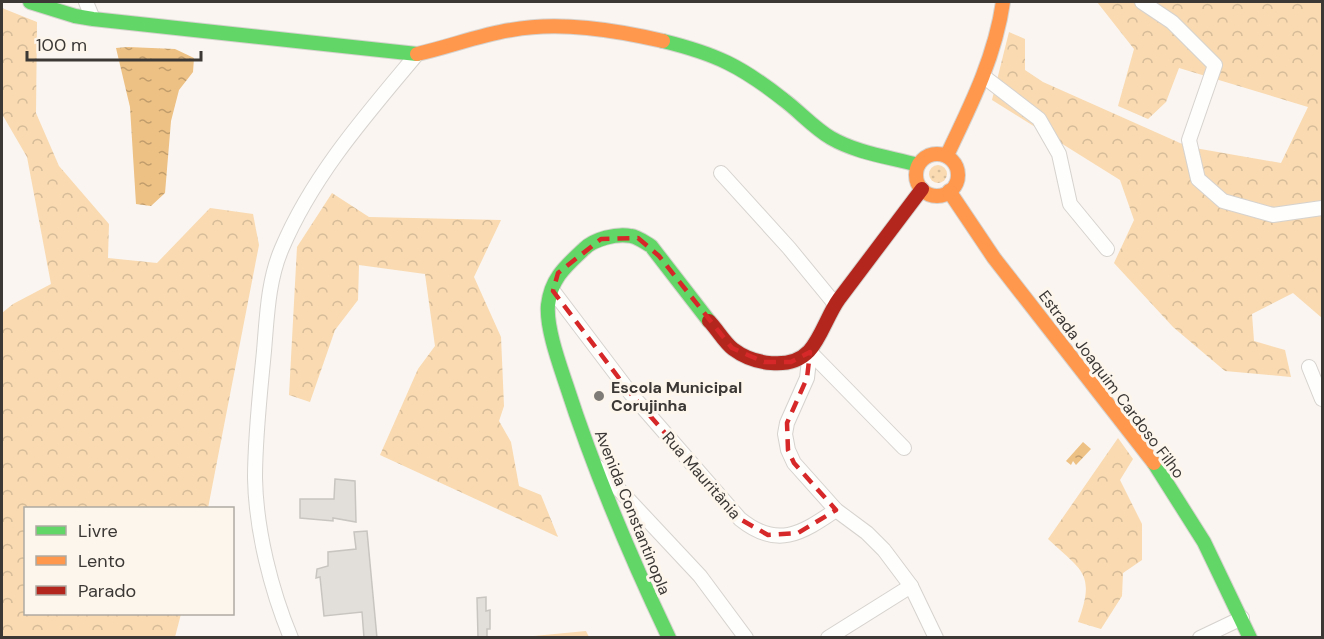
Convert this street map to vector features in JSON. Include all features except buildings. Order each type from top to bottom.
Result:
[{"type":"street","points":[[30,2],[93,19],[417,54],[442,49],[488,34],[515,29],[544,27],[628,34],[674,43],[735,65],[766,86],[829,137],[846,146],[918,165]]},
{"type":"street","points":[[86,2],[93,19]]},
{"type":"street","points":[[947,155],[983,76],[1002,19],[1004,2]]},
{"type":"street","points":[[1142,2],[1172,22],[1215,65],[1189,140],[1198,179],[1223,201],[1273,215],[1323,208]]},
{"type":"street","points":[[291,638],[280,610],[267,560],[258,513],[255,480],[256,441],[270,287],[281,250],[304,202],[331,160],[417,54]]},
{"type":"street","points":[[983,76],[1039,119],[1059,154],[1070,204],[1107,249]]},
{"type":"street","points":[[929,155],[947,155],[956,164],[959,175],[956,186],[939,196],[932,195],[922,189],[916,179],[918,165],[929,155]]},
{"type":"street","points":[[721,173],[789,248],[835,304]]},
{"type":"street","points":[[922,189],[835,304],[809,351],[807,378],[790,412],[785,434],[788,450],[794,463],[836,510],[880,545],[911,586],[936,638]]},
{"type":"street","name":"Estrada Joaquim Cardoso Filho","points":[[949,191],[994,258],[1159,469],[1204,542],[1250,638]]},
{"type":"street","name":"Avenida Constantinopla","points":[[669,638],[632,560],[574,409],[553,345],[548,305],[558,273],[589,244],[610,236],[628,235],[651,246],[687,295],[732,348],[741,354],[764,362],[783,363],[792,362],[809,351]]},
{"type":"street","name":"Rua Mauritânia","points":[[553,291],[631,394],[740,519],[752,529],[768,535],[787,536],[808,529],[836,510]]},
{"type":"street","points":[[809,351],[904,448]]},
{"type":"street","points":[[1309,367],[1323,399]]},
{"type":"street","points":[[596,465],[700,576],[746,638]]},
{"type":"street","points":[[828,638],[911,586]]},
{"type":"street","points":[[1200,638],[1242,618]]},
{"type":"highlighted area","points":[[638,238],[659,256],[732,348],[764,362],[791,362],[810,352],[807,378],[787,423],[788,450],[794,463],[836,510],[798,533],[768,535],[740,519],[631,394],[553,291],[558,273],[601,239]]},
{"type":"green space","points":[[1097,2],[1322,2],[1322,318],[1293,293],[1252,314],[1254,341],[1285,350],[1291,377],[1225,371],[1173,327],[1114,263],[1134,220],[1120,180],[992,100],[1009,32],[1025,39],[1025,70],[1043,82],[1189,147],[1281,163],[1308,107],[1179,68],[1166,102],[1148,119],[1118,106],[1134,49]]},
{"type":"green space","points":[[2,8],[37,22],[36,113],[59,166],[109,224],[108,258],[157,263],[210,208],[253,214],[259,245],[208,507],[24,507],[24,615],[181,615],[175,637],[2,637],[2,313],[13,304],[51,284],[27,157],[2,114]]},
{"type":"green space","points":[[934,165],[942,165],[947,170],[945,181],[934,183],[929,178],[929,170]]},
{"type":"green space","points":[[332,193],[369,217],[501,220],[474,277],[501,337],[504,406],[499,421],[511,442],[519,486],[541,495],[558,537],[380,455],[418,369],[435,346],[425,274],[359,265],[358,300],[335,330],[310,402],[289,395],[297,247]]},
{"type":"green space","points":[[1118,438],[1133,459],[1120,480],[1142,524],[1142,560],[1123,573],[1122,596],[1101,629],[1078,622],[1086,593],[1082,574],[1077,566],[1048,539]]},
{"type":"green space","points":[[586,631],[589,637],[531,637],[534,636]]},
{"type":"water","points":[[116,48],[175,49],[194,58],[193,72],[179,90],[171,121],[165,193],[151,206],[136,204],[130,107]]},
{"type":"water","points":[[1083,442],[1091,449],[1076,465],[1073,461],[1071,465],[1066,461]]},
{"type":"traffic: fast","points":[[30,2],[93,19],[417,54]]},
{"type":"traffic: fast","points":[[663,41],[713,56],[741,70],[769,88],[825,134],[841,143],[862,151],[918,165]]},
{"type":"traffic: fast","points":[[669,638],[640,576],[588,449],[554,345],[549,324],[548,305],[556,280],[565,267],[588,245],[613,236],[625,235],[636,237],[651,246],[709,321]]},
{"type":"traffic: fast","points":[[1154,463],[1204,542],[1250,638]]},
{"type":"traffic: slow","points":[[947,155],[988,61],[1003,2]]},
{"type":"traffic: slow","points":[[417,54],[499,32],[530,27],[607,30],[663,41]]},
{"type":"traffic: slow","points":[[937,154],[945,155],[952,160],[957,167],[958,175],[957,183],[952,190],[945,195],[937,196],[929,195],[922,190],[917,183],[916,175],[917,167],[922,160],[929,155],[937,154]]},
{"type":"traffic: slow","points":[[949,191],[994,258],[1154,463]]},
{"type":"traffic: jam","points":[[709,321],[733,349],[751,358],[782,363],[801,357],[813,346],[839,299],[922,189]]},
{"type":"place","name":"Escola Municipal Corujinha","points":[[599,396]]}]
